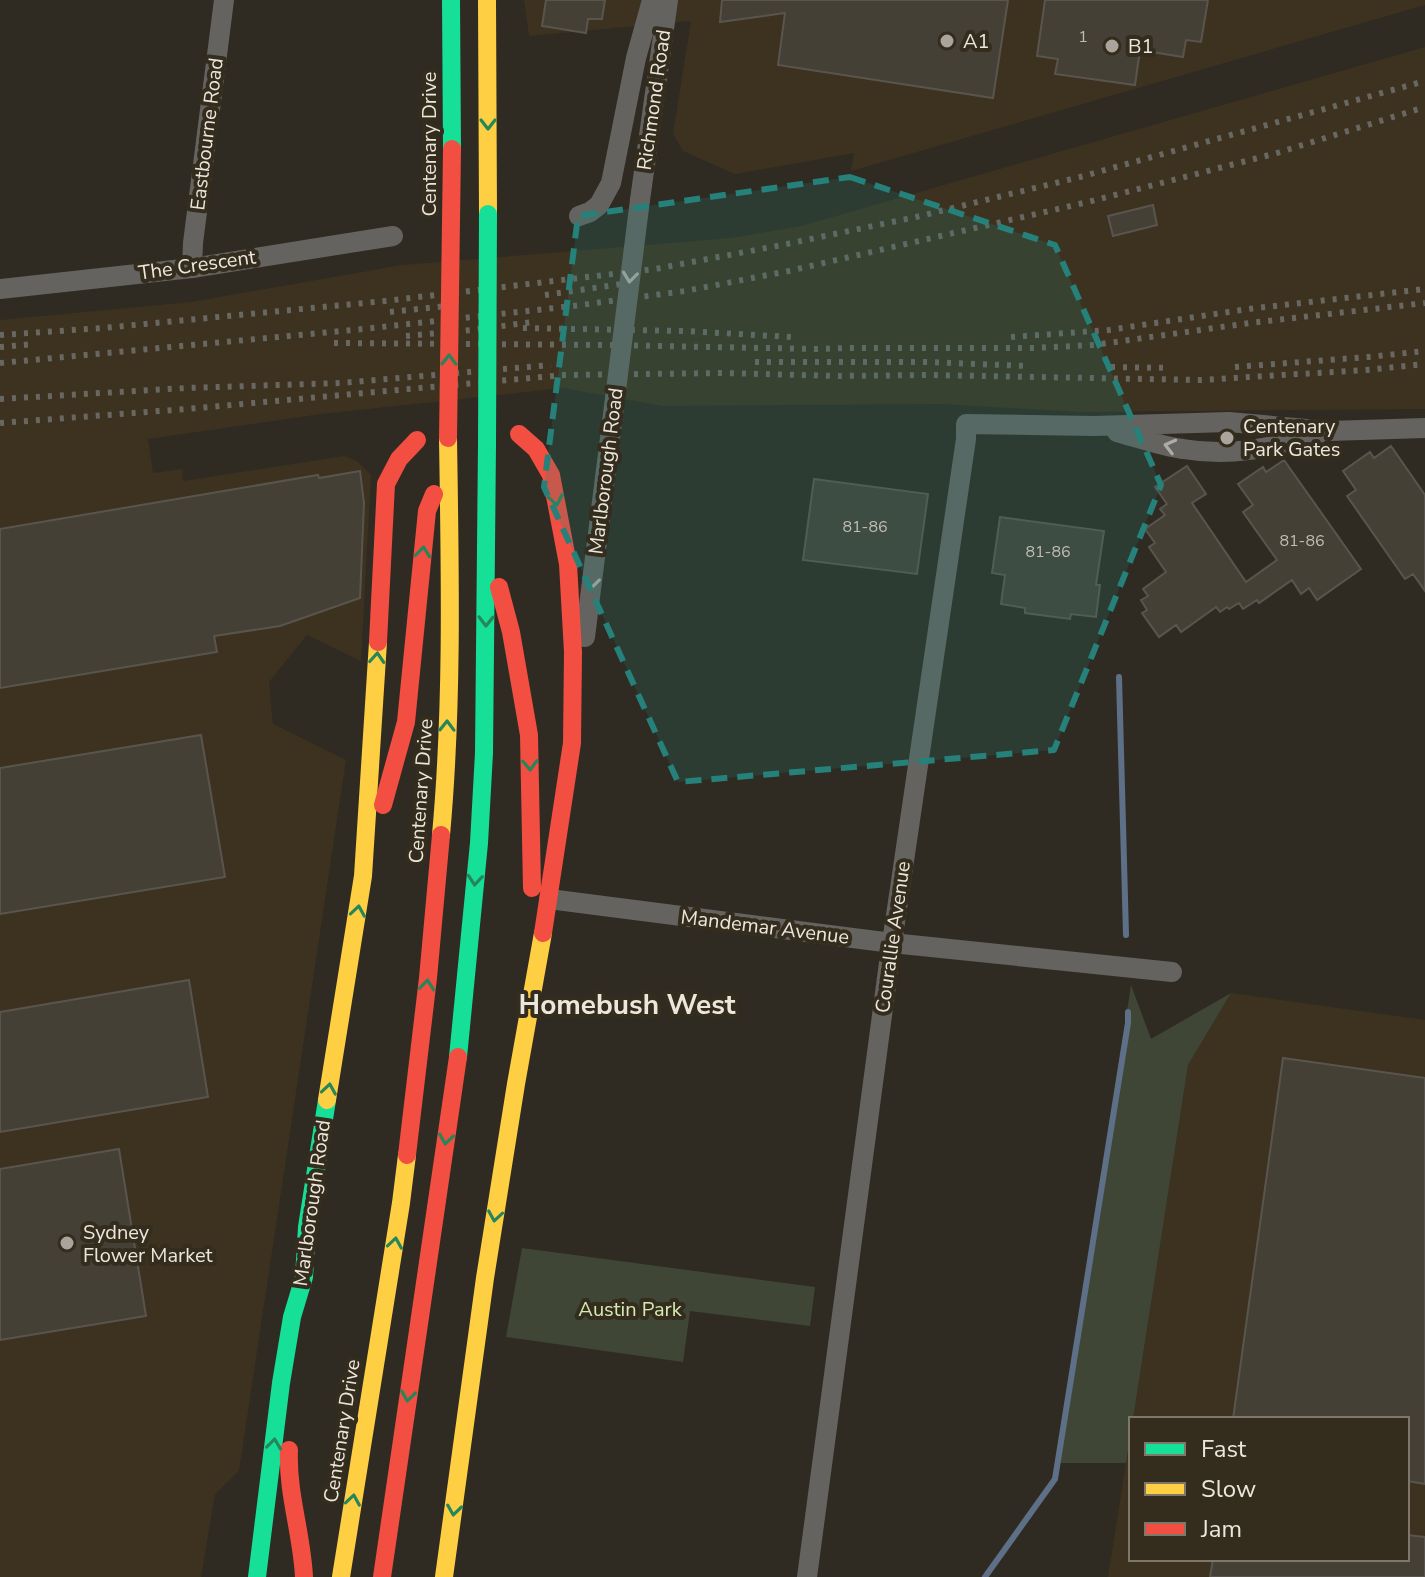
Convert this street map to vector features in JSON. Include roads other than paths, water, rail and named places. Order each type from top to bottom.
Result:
[{"type":"highway","name":"Centenary Drive","points":[[341,1577],[401,1203],[428,978],[447,771],[451,0]]},
{"type":"highway","points":[[382,1577],[460,1046],[479,843],[484,753],[487,543],[487,0]]},
{"type":"highway","points":[[444,1577],[485,1278],[572,743],[573,652],[568,564],[551,475],[536,449],[519,434]]},
{"type":"highway","points":[[363,876],[386,484],[399,459],[417,440]]},
{"type":"highway","points":[[363,876],[406,722],[427,511],[448,459]]},
{"type":"highway","points":[[487,543],[511,632],[529,735],[533,869],[516,1084]]},
{"type":"highway","name":"Marlborough Road","points":[[257,1577],[285,1357],[292,1317],[304,1277],[307,1227],[363,876]]},
{"type":"highway","points":[[304,1277],[304,1322],[288,1458],[304,1556],[304,1577]]},
{"type":"street","name":"Eastbourne Road","points":[[192,268],[224,0]]},
{"type":"street","points":[[579,216],[599,205],[611,183],[636,58],[652,0]]},
{"type":"street","name":"Richmond Road","points":[[640,200],[668,0]]},
{"type":"street","name":"Marlborough Road","points":[[572,743],[640,200]]},
{"type":"street","name":"The Crescent","points":[[0,289],[192,268],[393,236]]},
{"type":"street","points":[[1210,422],[1210,453]]},
{"type":"street","name":"Courallie Avenue","points":[[807,1577],[892,943],[962,470],[966,424],[1094,426],[1229,422],[1329,431],[1425,428]]},
{"type":"street","name":"Courallie Avenue","points":[[1094,426],[1180,449],[1210,453],[1280,446],[1329,431]]},
{"type":"street","name":"Mandemar Avenue","points":[[549,899],[892,943],[1172,972]]},
{"type":"waterway","points":[[1119,677],[1126,935]]},
{"type":"waterway","points":[[985,1577],[1055,1479],[1128,1012]]},
{"type":"railway","points":[[0,335],[385,301],[655,269],[916,217],[1080,177],[1425,81]]},
{"type":"railway","points":[[0,363],[363,329],[685,291],[789,271],[1088,202],[1277,153],[1425,107]]},
{"type":"railway","points":[[545,295],[636,282]]},
{"type":"railway","points":[[1011,337],[1109,330],[1248,309],[1425,289]]},
{"type":"railway","points":[[334,343],[816,349],[1033,348],[1094,345],[1425,303]]},
{"type":"railway","points":[[390,312],[457,305]]},
{"type":"railway","points":[[406,336],[533,322]]},
{"type":"railway","points":[[523,328],[685,331],[791,337]]},
{"type":"railway","points":[[0,347],[35,344]]},
{"type":"railway","points":[[1235,367],[1425,351]]},
{"type":"railway","points":[[755,362],[928,362],[1027,366]]},
{"type":"railway","points":[[0,423],[564,375],[724,373],[1200,380],[1425,364]]},
{"type":"railway","points":[[0,399],[341,383],[551,365]]},
{"type":"railway","points":[[1111,367],[1171,368]]},
{"type":"place","name":"A1","points":[[947,41]]},
{"type":"place","name":"B1","points":[[1112,46]]},
{"type":"place","name":"Centenary Park Gates","points":[[1227,438]]},
{"type":"place","name":"Sydney Flower Market","points":[[67,1243]]},
{"type":"district","name":"Homebush West","points":[[627,1005]]},
{"type":"park label","name":"Austin Park","points":[[630,1309]]}]
